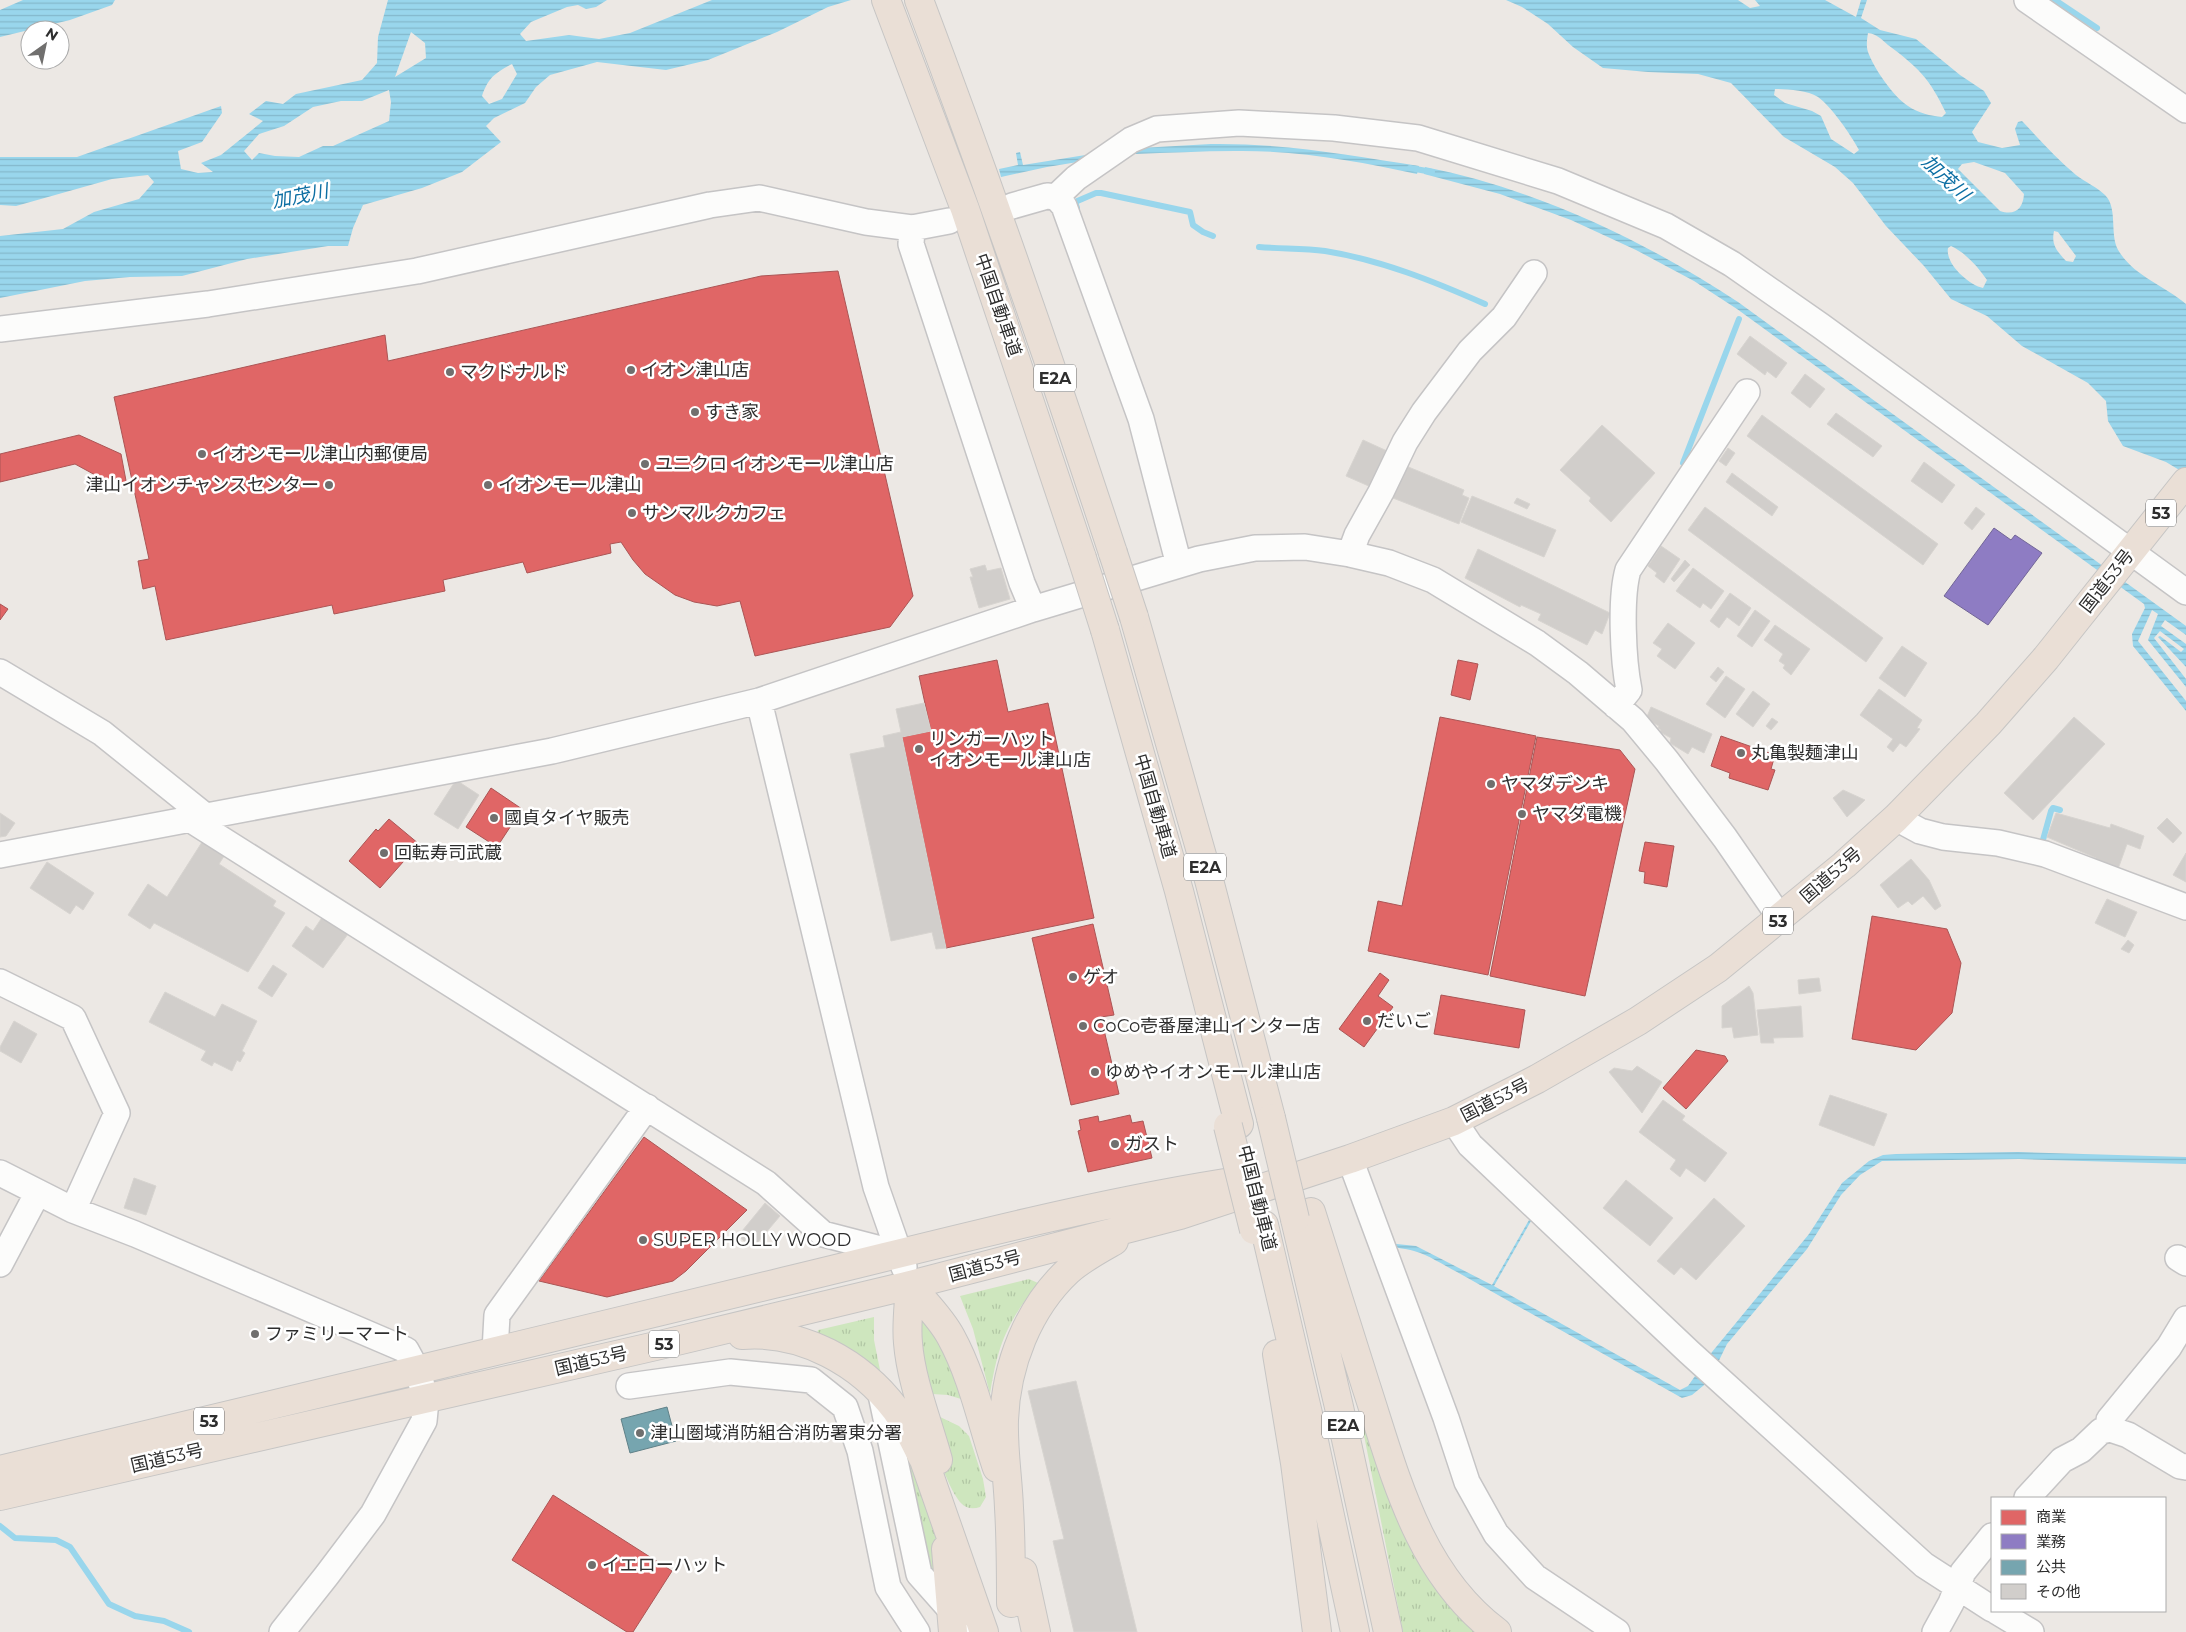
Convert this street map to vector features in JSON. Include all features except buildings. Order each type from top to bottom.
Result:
[{"type":"highway","name":"中国自動車道","points":[[886,0],[957,215],[1082,558],[1105,630],[1179,891],[1233,1125],[1309,1418],[1355,1632]]},
{"type":"highway","name":"中国自動車道","points":[[918,0],[1003,205],[1056,379],[1134,617],[1303,1216],[1339,1407],[1388,1632]]},
{"type":"highway","name":"国道53号","points":[[0,1496],[426,1400],[910,1285],[1180,1215],[1350,1159],[1454,1121],[1536,1079],[1638,1021],[1718,968],[1781,919],[1896,818],[2007,702],[2046,658],[2186,482]]},
{"type":"highway","name":"国道53号","points":[[0,1470],[418,1372],[1056,1216],[1174,1190],[1322,1168]]},
{"type":"highway","points":[[979,1623],[1009,1506],[1004,1456],[1006,1392],[1012,1364],[1022,1336],[1035,1314],[1068,1271],[1089,1255],[1115,1241],[1180,1215]]},
{"type":"highway","points":[[1303,1216],[1403,1499],[1439,1571],[1459,1597],[1497,1632]]},
{"type":"highway","points":[[1259,1228],[1295,1463],[1317,1632]]},
{"type":"highway","points":[[910,1285],[907,1317],[908,1344],[944,1515],[979,1623]]},
{"type":"highway","points":[[910,1285],[937,1316],[950,1335],[969,1380],[1009,1506],[1036,1632]]},
{"type":"highway","points":[[660,1345],[748,1335],[775,1336],[817,1347],[838,1358],[880,1390],[897,1411],[911,1433],[924,1460],[979,1623]]},
{"type":"highway","points":[[921,1399],[958,1526],[979,1623]]},
{"type":"highway","points":[[979,1623],[1003,1531],[982,1423]]},
{"type":"highway","points":[[979,1623],[1019,1632]]},
{"type":"street","points":[[2027,0],[2186,110]]},
{"type":"street","points":[[1056,197],[1076,178],[1131,140],[1157,129],[1239,123],[1334,128],[1418,138],[1558,181],[1666,226],[1732,264],[2133,548],[2186,592]]},
{"type":"street","points":[[1003,205],[1047,196],[1056,197],[1064,206],[1141,418],[1179,565]]},
{"type":"street","points":[[0,329],[208,304],[417,271],[710,205],[759,198],[866,222],[912,228],[957,215]]},
{"type":"street","points":[[912,228],[911,244],[1022,583],[1033,609]]},
{"type":"street","points":[[1350,554],[1356,535],[1381,492],[1405,442],[1424,412],[1470,351],[1504,318],[1534,274]]},
{"type":"street","points":[[1616,706],[1629,690],[1625,672],[1624,586],[1628,570],[1747,392]]},
{"type":"street","points":[[0,855],[552,750],[759,701],[1033,609],[1179,565],[1255,548],[1305,548],[1350,554],[1389,563],[1434,580],[1479,606],[1544,648],[1578,673],[1633,720],[1667,761],[1725,838],[1781,919]]},
{"type":"street","points":[[0,672],[102,733],[196,817],[766,1183],[824,1234],[900,1254]]},
{"type":"street","points":[[759,701],[876,1187],[910,1285]]},
{"type":"street","points":[[1896,818],[1920,832],[1943,837],[1998,843],[2045,854],[2186,907]]},
{"type":"street","points":[[0,982],[73,1018],[117,1114],[73,1210]]},
{"type":"street","points":[[495,1352],[496,1314],[647,1107]]},
{"type":"street","points":[[1454,1121],[1470,1145],[1689,1352],[1924,1565],[1991,1607]]},
{"type":"street","points":[[1350,1159],[1468,1482],[1496,1534],[1535,1576],[1617,1632]]},
{"type":"street","points":[[0,1173],[37,1194],[73,1210],[135,1234],[406,1350],[418,1372],[426,1400],[424,1421],[373,1514],[282,1632]]},
{"type":"street","points":[[0,1264],[37,1194]]},
{"type":"street","points":[[2110,1429],[2110,1420],[2168,1347],[2186,1319]]},
{"type":"street","points":[[629,1386],[730,1372],[811,1380],[845,1407],[860,1451],[888,1587],[917,1632]]},
{"type":"street","points":[[880,1390],[919,1574],[979,1623]]},
{"type":"street","points":[[2028,1497],[2062,1460],[2081,1450],[2101,1431],[2110,1429],[2128,1434],[2180,1466],[2186,1467]]},
{"type":"street","points":[[1935,1632],[1951,1603],[1962,1572],[1991,1537]]},
{"type":"street","points":[[1998,1612],[2031,1632]]},
{"type":"green space","points":[[1029,1279],[1038,1283],[1027,1297],[1005,1335],[990,1394],[973,1329],[960,1296]]},
{"type":"green space","points":[[918,1314],[933,1334],[944,1354],[961,1399],[948,1395],[932,1394],[921,1344]]},
{"type":"green space","points":[[874,1317],[874,1340],[881,1375],[816,1338],[818,1330]]},
{"type":"green space","points":[[1357,1400],[1483,1632],[1403,1632]]},
{"type":"green space","points":[[938,1416],[959,1426],[969,1436],[983,1479],[986,1497],[980,1507],[971,1508],[964,1506],[952,1490],[928,1430]]},
{"type":"green space","points":[[905,1449],[930,1511],[935,1529],[939,1561],[936,1572],[930,1571]]},
{"type":"water","points":[[23,0],[115,0],[112,5],[70,20],[20,20],[20,32],[0,37],[0,10]]},
{"type":"water","name":"加茂川","points":[[388,0],[607,0],[596,7],[586,9],[578,5],[567,7],[531,22],[520,34],[526,41],[569,35],[599,39],[630,33],[712,0],[851,0],[828,7],[777,32],[708,60],[666,70],[597,62],[550,75],[536,87],[525,103],[494,118],[486,126],[501,142],[462,172],[422,188],[363,205],[348,246],[328,246],[247,259],[182,276],[130,277],[85,281],[0,298],[0,236],[63,229],[94,212],[139,199],[154,182],[148,175],[112,179],[16,206],[0,205],[0,157],[77,157],[221,106],[222,113],[202,142],[178,151],[181,169],[198,173],[213,172],[201,163],[221,155],[263,121],[249,114],[266,101],[283,104],[296,94],[362,80],[377,63],[378,37]],"holes":[[[411,32],[425,43],[426,58],[395,77]],[[512,64],[517,74],[502,99],[489,104],[482,96],[487,85],[497,73]],[[389,90],[391,102],[389,121],[333,146],[323,146],[299,157],[259,153],[252,160],[244,151],[259,134],[284,126],[313,107],[341,101],[362,101]]]},
{"type":"water","name":"加茂川","points":[[1506,0],[1738,0],[1750,8],[1760,6],[1755,0],[1825,0],[1856,17],[1861,0],[1867,0],[1861,18],[1880,30],[1916,39],[1960,75],[1984,91],[1991,103],[1972,132],[1978,142],[2002,148],[2020,145],[2015,129],[2018,122],[2022,121],[2069,169],[2105,195],[2112,208],[2116,246],[2134,269],[2186,304],[2186,474],[2166,462],[2123,446],[2108,421],[2106,401],[2088,383],[2022,346],[1987,316],[1951,299],[1924,266],[1886,226],[1853,183],[1835,167],[1784,137],[1731,83],[1698,74],[1603,68],[1573,47],[1548,24],[1522,7]],"holes":[[[1868,33],[1874,34],[1915,67],[1929,82],[1946,113],[1942,117],[1929,115],[1916,111],[1903,102],[1885,82],[1875,66],[1868,52]],[[1775,89],[1785,89],[1803,91],[1818,97],[1840,121],[1859,150],[1854,154],[1831,139],[1821,116],[1812,111],[1785,103],[1774,95]],[[1974,162],[2005,173],[2024,194],[2020,207],[2010,213],[2000,211],[1958,169],[1962,164]],[[2054,231],[2058,232],[2076,256],[2073,262],[2066,261],[2057,251],[2053,240]],[[1951,246],[1962,252],[1987,280],[1983,288],[1971,283],[1959,273],[1950,261],[1948,248]]]},
{"type":"water","points":[[1211,144],[1264,145],[1342,154],[1419,166],[1417,174],[1303,154],[1258,151],[1135,154],[1140,148]]},
{"type":"water","points":[[1020,152],[1023,165],[1098,153],[1090,160],[1001,177],[999,169],[1018,165],[1016,153]]},
{"type":"water","points":[[1425,167],[1508,189],[1588,219],[1665,258],[1738,302],[2186,626],[2186,635],[2165,620],[2161,626],[2186,644],[2186,667],[2158,637],[2160,636],[2181,652],[2184,649],[2160,631],[2154,638],[2186,679],[2186,687],[2148,640],[2158,614],[2152,610],[2138,641],[2186,701],[2186,711],[2133,646],[2132,634],[2145,608],[2144,604],[1737,309],[1694,281],[1636,250],[1571,220],[1500,194],[1424,174]]},
{"type":"water","points":[[2018,1152],[2186,1157],[2186,1164],[2019,1159],[1882,1161],[1860,1175],[1841,1195],[1807,1249],[1727,1344],[1709,1381],[1692,1395],[1682,1398],[1436,1260],[1387,1243],[1416,1246],[1492,1285],[1529,1220],[1531,1221],[1494,1286],[1680,1390],[1688,1386],[1712,1352],[1809,1234],[1842,1183],[1869,1161],[1883,1155],[1896,1154]]},
{"type":"waterway","points":[[2055,0],[2097,28]]},
{"type":"waterway","points":[[1410,168],[1432,172]]},
{"type":"waterway","points":[[1077,208],[1075,202],[1096,193],[1101,193],[1190,212],[1193,225],[1213,236]]},
{"type":"waterway","points":[[1259,247],[1309,249],[1366,260],[1426,279],[1485,304]]},
{"type":"waterway","points":[[1683,463],[1739,319]]},
{"type":"waterway","points":[[2041,847],[2051,811],[2053,808],[2060,810]]},
{"type":"waterway","points":[[0,1526],[15,1538],[56,1540],[70,1547],[109,1604],[135,1616],[164,1621],[189,1632]]},
{"type":"place","name":"イオン津山店","points":[[631,370]]},
{"type":"place","name":"マクドナルド","points":[[450,372]]},
{"type":"place","name":"すき家","points":[[695,412]]},
{"type":"place","name":"イオンモール津山内郵便局","points":[[202,454]]},
{"type":"place","name":"ユニクロ イオンモール津山店","points":[[645,464]]},
{"type":"place","name":"津山イオンチャンスセンター","points":[[329,485]]},
{"type":"place","name":"イオンモール津山","points":[[488,485]]},
{"type":"place","name":"サンマルクカフェ","points":[[632,513]]},
{"type":"place","name":"リンガーハット イオンモール津山店","points":[[919,749]]},
{"type":"place","name":"丸亀製麺津山","points":[[1741,753]]},
{"type":"place","name":"ヤマダデンキ","points":[[1491,784]]},
{"type":"place","name":"ヤマダ電機","points":[[1522,814]]},
{"type":"place","name":"國貞タイヤ販売","points":[[494,818]]},
{"type":"place","name":"回転寿司武蔵","points":[[384,853]]},
{"type":"place","name":"ゲオ","points":[[1073,977]]},
{"type":"place","name":"だいご","points":[[1367,1021]]},
{"type":"place","name":"CoCo壱番屋津山インター店","points":[[1083,1026]]},
{"type":"place","name":"ゆめやイオンモール津山店","points":[[1095,1072]]},
{"type":"place","name":"ガスト","points":[[1115,1144]]},
{"type":"place","name":"SUPER HOLLY WOOD","points":[[643,1240]]},
{"type":"place","name":"ファミリーマート","points":[[255,1334]]},
{"type":"place","name":"津山圏域消防組合消防署東分署","points":[[640,1433]]},
{"type":"place","name":"イエローハット","points":[[592,1565]]}]
